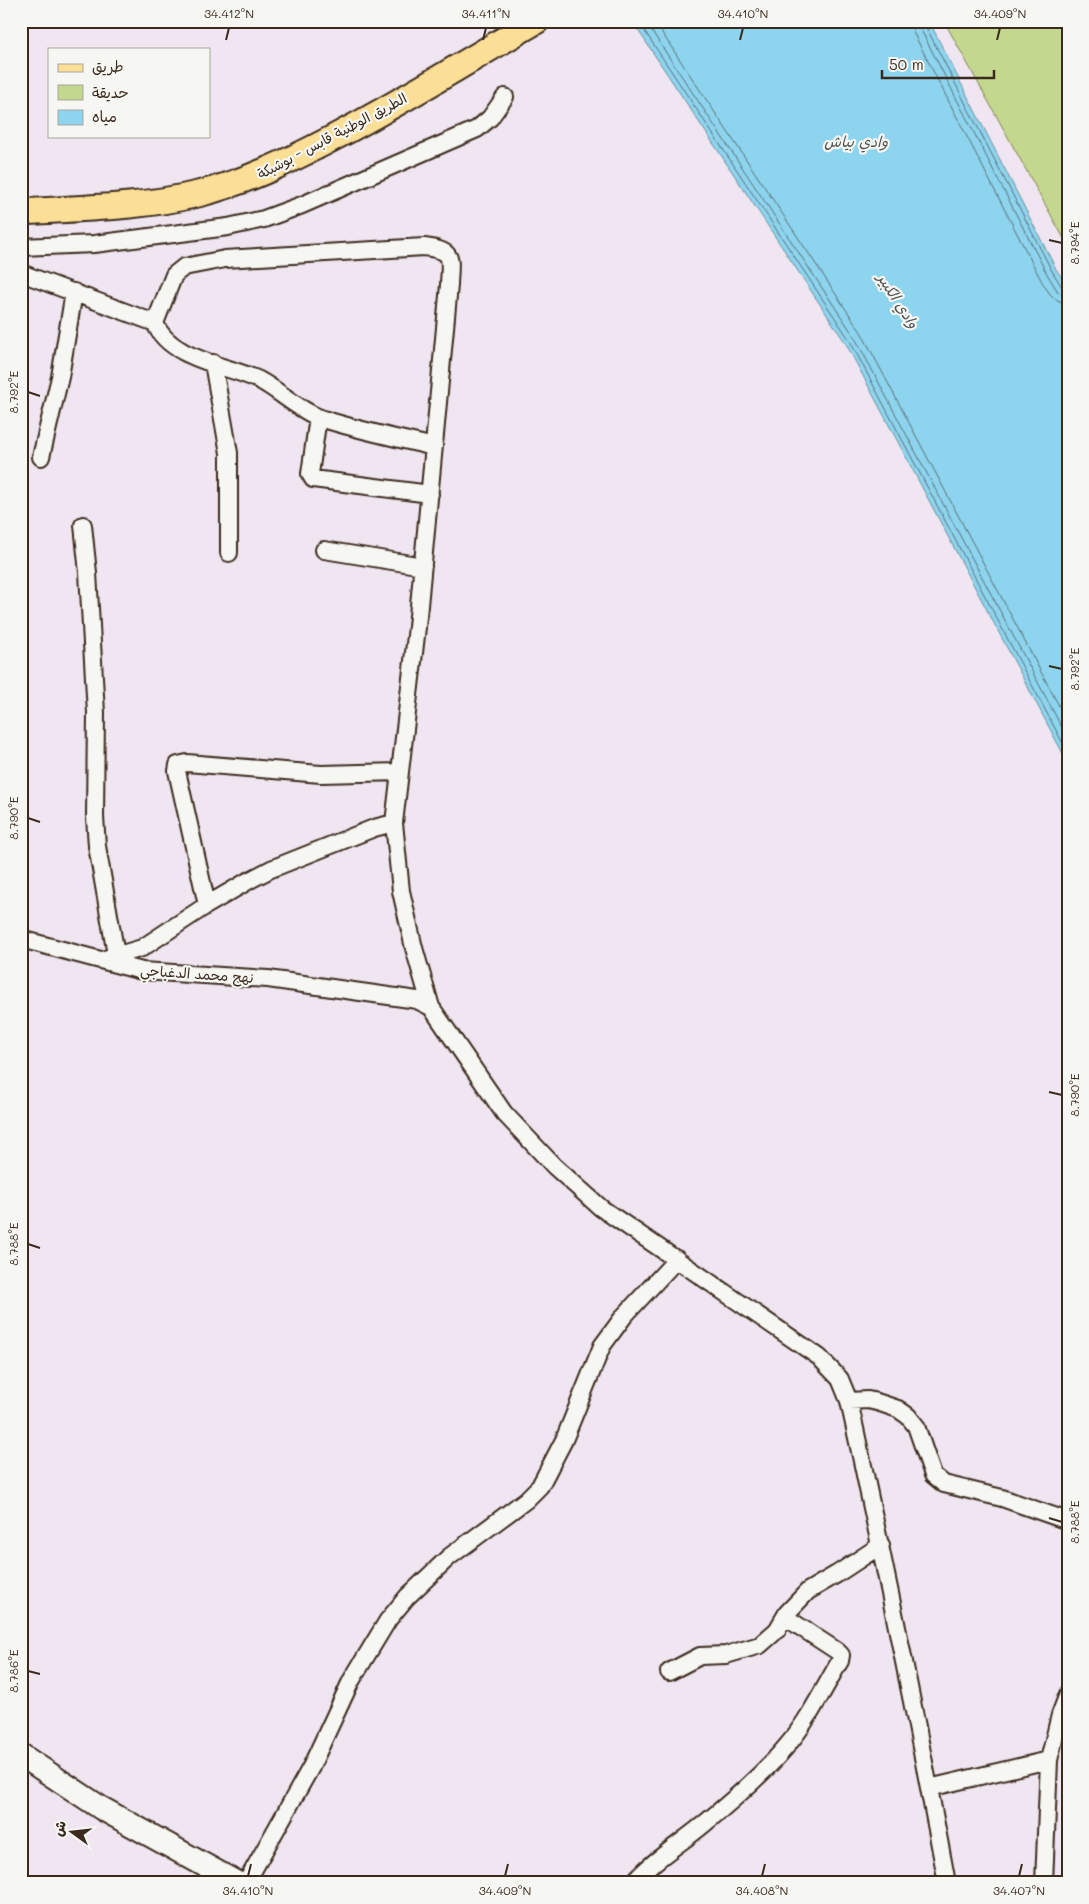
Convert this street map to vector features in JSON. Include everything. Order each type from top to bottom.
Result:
[{"type":"main road","name":"الطريق الوطنية قابس - بوشبكة","points":[[21,212],[146,204],[197,194],[243,181],[275,168],[363,122],[536,21]]},
{"type":"street","points":[[21,247],[94,244],[228,226],[264,219],[311,201],[476,129],[490,118],[505,96]]},
{"type":"street","points":[[434,447],[318,417],[289,401],[260,381],[194,357],[170,343],[158,331],[155,323],[174,275],[184,267],[225,259],[424,247],[447,253],[450,258],[450,267],[430,494],[423,566],[394,823],[401,891],[418,964],[431,1007],[504,1113],[554,1166],[601,1208],[819,1358],[840,1379],[848,1401],[881,1545],[947,1883]]},
{"type":"street","points":[[21,273],[155,323]]},
{"type":"street","points":[[41,457],[60,376],[74,292]]},
{"type":"street","points":[[213,363],[229,453],[229,553]]},
{"type":"street","points":[[318,417],[310,474],[313,479],[430,494]]},
{"type":"street","points":[[83,525],[96,713],[95,817],[108,958],[142,948],[206,905],[248,880],[271,869],[374,828],[394,823]]},
{"type":"street","points":[[324,550],[423,566]]},
{"type":"street","points":[[206,905],[177,771],[178,765],[187,763],[321,774],[400,772]]},
{"type":"street","name":"نهج محمد الدغباجي","points":[[21,939],[108,958],[142,971],[268,979],[376,996],[416,1000],[431,1007]]},
{"type":"street","points":[[246,1883],[311,1767],[350,1681],[388,1620],[407,1597],[449,1557],[526,1500],[540,1486],[564,1440],[602,1346],[624,1316],[677,1259]]},
{"type":"street","points":[[848,1401],[868,1400],[877,1402],[898,1409],[908,1416],[916,1426],[933,1475],[944,1484],[1002,1498],[1068,1521]]},
{"type":"street","points":[[669,1672],[700,1656],[726,1655],[760,1646],[777,1630],[785,1617],[808,1591],[881,1545]]},
{"type":"street","points":[[633,1883],[643,1871],[704,1824],[743,1789],[785,1747],[812,1709],[840,1661],[841,1655],[837,1651],[785,1617]]},
{"type":"street","points":[[1044,1883],[1049,1760],[1060,1715],[1068,1694]]},
{"type":"street","points":[[21,1755],[101,1808],[237,1883]]},
{"type":"street","points":[[929,1788],[1049,1760]]},
{"type":"green space","points":[[944,21],[1068,21],[1068,246]]},
{"type":"water","name":"وادي بياش","points":[[632,21],[929,21],[1056,269],[1068,287],[1068,763],[845,342]]},
{"type":"water label","name":"وادي الكبير","points":[[898,301]]}]
